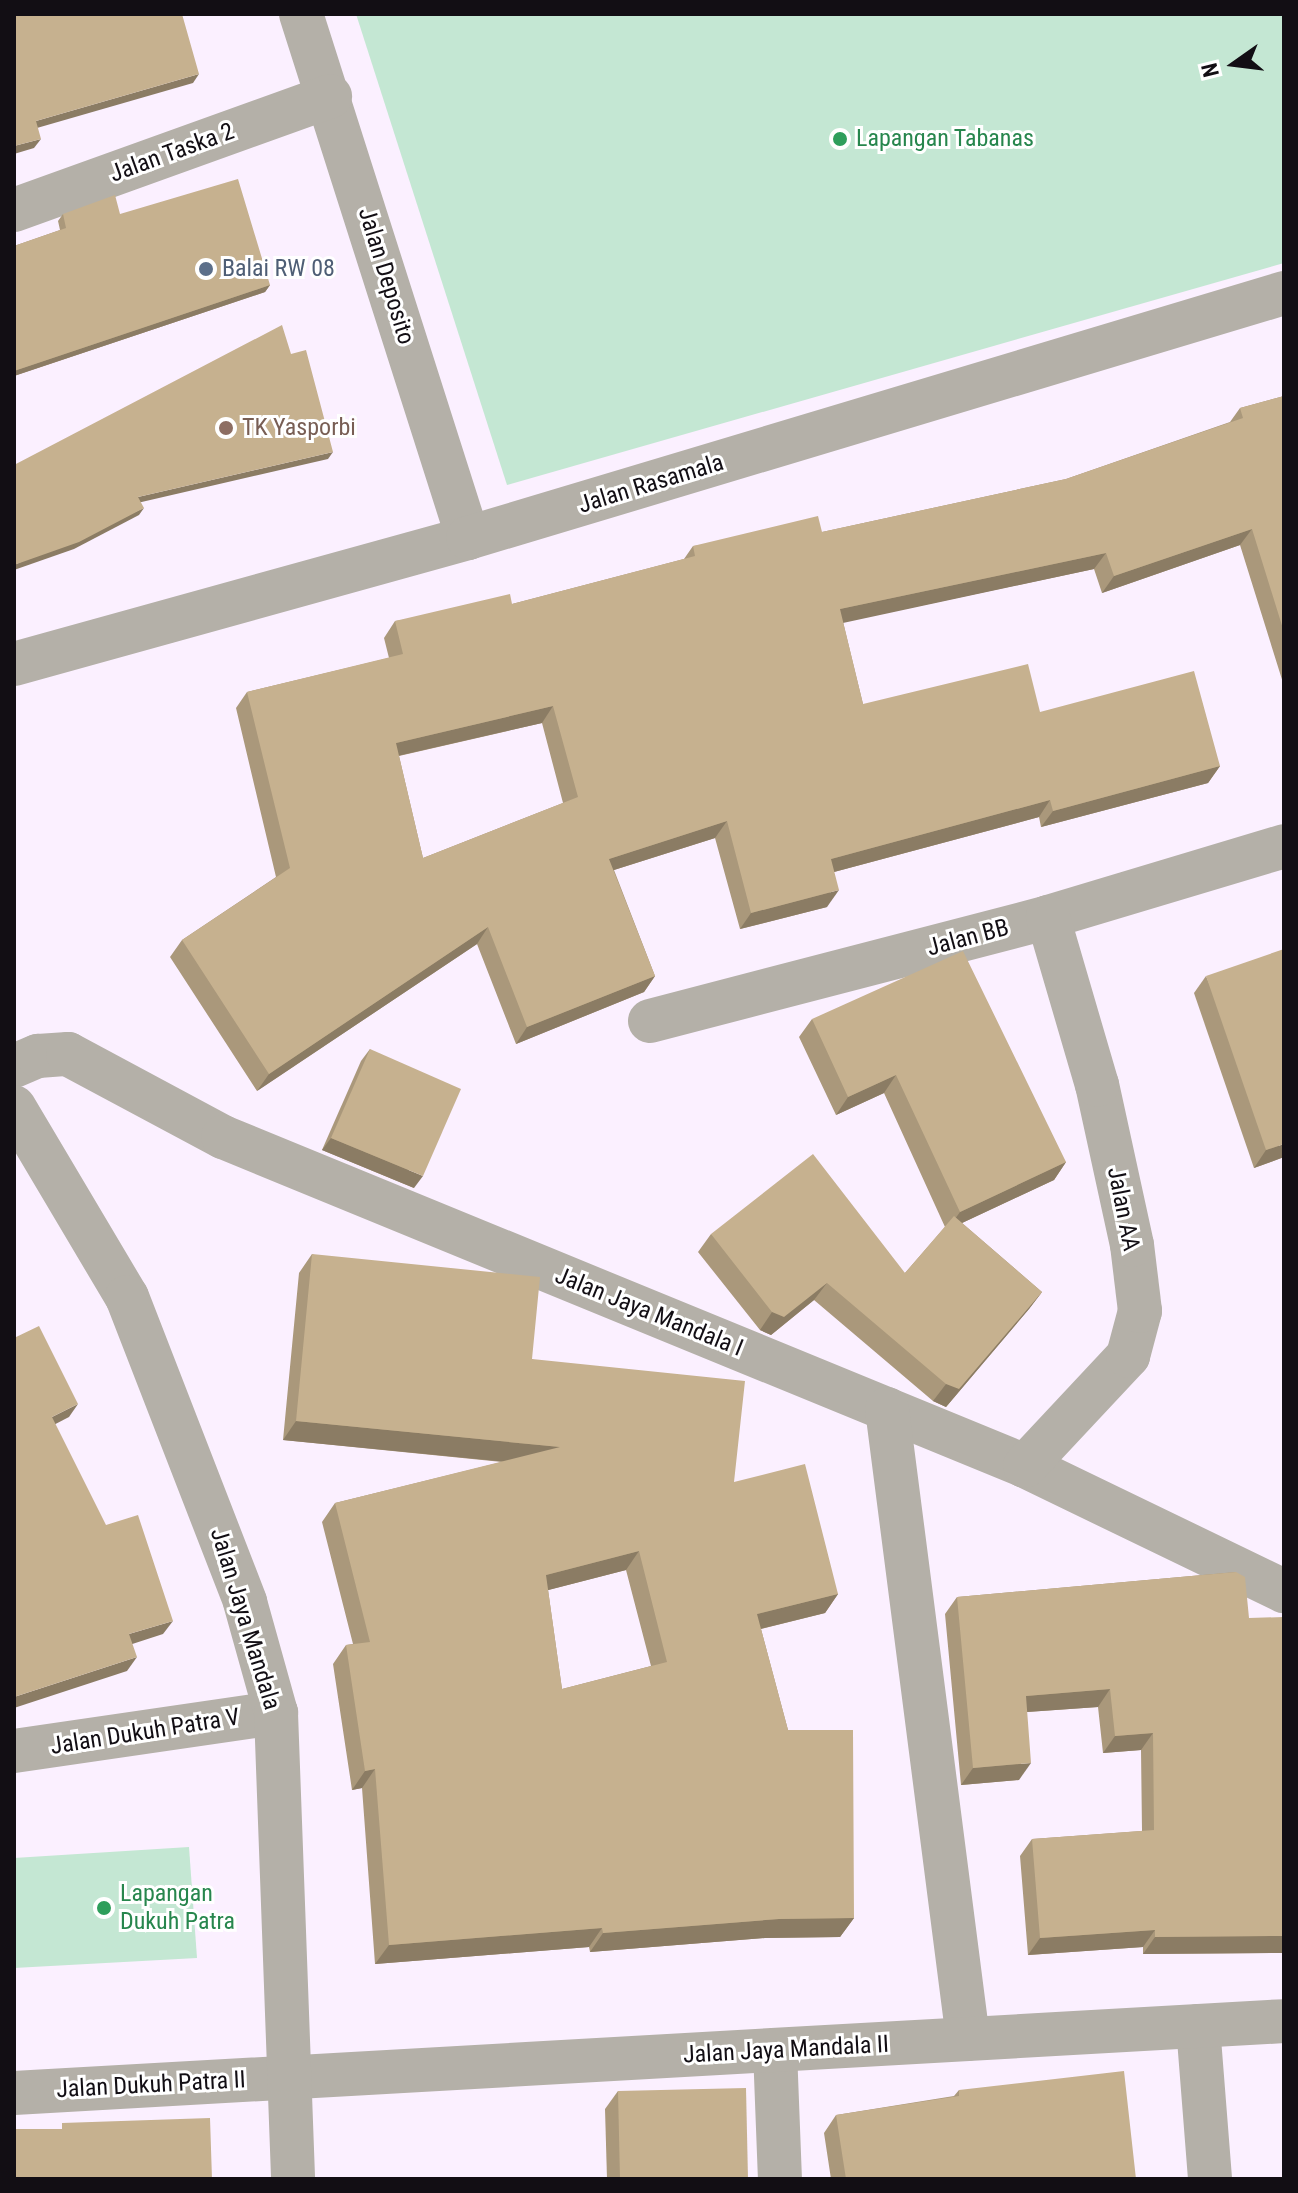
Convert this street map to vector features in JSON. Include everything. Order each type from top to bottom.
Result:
[{"type":"street","name":"Jalan Deposito","points":[[301,14],[330,96],[468,538]]},
{"type":"street","name":"Jalan Taska 2","points":[[14,210],[330,96]]},
{"type":"street","name":"Jalan Rasamala","points":[[14,664],[468,538],[1284,293]]},
{"type":"street","name":"Jalan BB","points":[[650,1021],[1048,917],[1284,846]]},
{"type":"street","name":"Jalan AA","points":[[1025,1466],[1128,1356],[1140,1311],[1132,1245],[1097,1085],[1048,917]]},
{"type":"street","name":"Jalan Jaya Mandala I","points":[[14,1066],[38,1056],[68,1054],[223,1137],[1025,1466],[1284,1591]]},
{"type":"street","name":"Jalan Jaya Mandala","points":[[14,1107],[127,1297],[245,1602],[276,1713],[293,2179]]},
{"type":"street","points":[[887,1409],[968,2039]]},
{"type":"street","name":"Jalan Dukuh Patra V","points":[[14,1751],[276,1713]]},
{"type":"street","name":"Jalan Jaya Mandala II","points":[[288,2078],[1284,2021]]},
{"type":"street","points":[[1198,2026],[1210,2179]]},
{"type":"street","points":[[775,2050],[780,2179]]},
{"type":"street","name":"Jalan Dukuh Patra II","points":[[14,2093],[288,2078]]},
{"type":"green space","name":"Lapangan Tabanas","points":[[356,14],[1284,14],[1284,263],[507,485]]},
{"type":"green space","name":"Lapangan Dukuh Patra","points":[[189,1847],[197,1958],[14,1968],[14,1858]]},
{"type":"building","points":[[14,14],[182,14],[199,74],[36,121],[41,139],[14,146]]},
{"type":"building","points":[[238,179],[270,285],[14,371],[14,246],[66,228],[63,214],[115,195],[120,214]]},
{"type":"building","points":[[282,325],[291,354],[306,350],[333,452],[138,497],[144,508],[79,542],[14,565],[14,465]]},
{"type":"building","points":[[1284,396],[1284,632],[1252,529],[1114,576],[1106,553],[840,609],[863,704],[1028,664],[1040,712],[1194,671],[1220,766],[1053,811],[1050,800],[831,859],[839,890],[751,913],[727,821],[609,859],[655,976],[527,1027],[488,927],[269,1074],[182,940],[290,868],[247,692],[403,654],[395,621],[510,594],[512,604],[695,556],[693,546],[818,516],[822,532],[1066,479],[1243,418],[1240,408]],"holes":[[[553,706],[578,797],[423,858],[396,743]]]},
{"type":"building","points":[[1284,949],[1284,1144],[1266,1150],[1206,976]]},
{"type":"building","points":[[963,951],[1066,1162],[960,1212],[896,1075],[848,1097],[812,1019]]},
{"type":"building","points":[[370,1049],[461,1089],[423,1176],[331,1138]]},
{"type":"building","points":[[813,1154],[905,1273],[954,1216],[1042,1292],[959,1389],[946,1384],[827,1283],[784,1317],[772,1312],[711,1234]]},
{"type":"building","points":[[312,1254],[540,1277],[532,1359],[745,1381],[734,1482],[805,1464],[838,1594],[757,1614],[788,1730],[853,1730],[854,1918],[779,1919],[603,1933],[602,1928],[389,1945],[375,1769],[365,1771],[346,1645],[370,1642],[335,1503],[560,1447],[296,1421]],"holes":[[[639,1551],[667,1662],[562,1689],[546,1575]]]},
{"type":"building","points":[[39,1326],[78,1404],[52,1417],[106,1525],[138,1515],[173,1621],[129,1634],[137,1657],[14,1697],[14,1338]]},
{"type":"building","points":[[1236,1572],[1245,1577],[1249,1618],[1284,1617],[1284,1936],[1155,1937],[1155,1930],[1040,1938],[1032,1839],[1154,1830],[1153,1733],[1115,1736],[1110,1689],[1026,1696],[1031,1763],[973,1768],[957,1597]]},
{"type":"building","points":[[1124,2071],[1136,2179],[846,2179],[836,2115],[959,2096],[959,2090]]},
{"type":"building","points":[[746,2088],[748,2179],[620,2179],[618,2091]]},
{"type":"building","points":[[210,2118],[212,2179],[14,2179],[14,2129],[62,2129],[62,2123]]},
{"type":"place","name":"Lapangan Tabanas","points":[[840,139]]},
{"type":"place","name":"Balai RW 08","points":[[206,269]]},
{"type":"place","name":"TK Yasporbi","points":[[226,428]]},
{"type":"place","name":"Lapangan Dukuh Patra","points":[[104,1908]]}]
